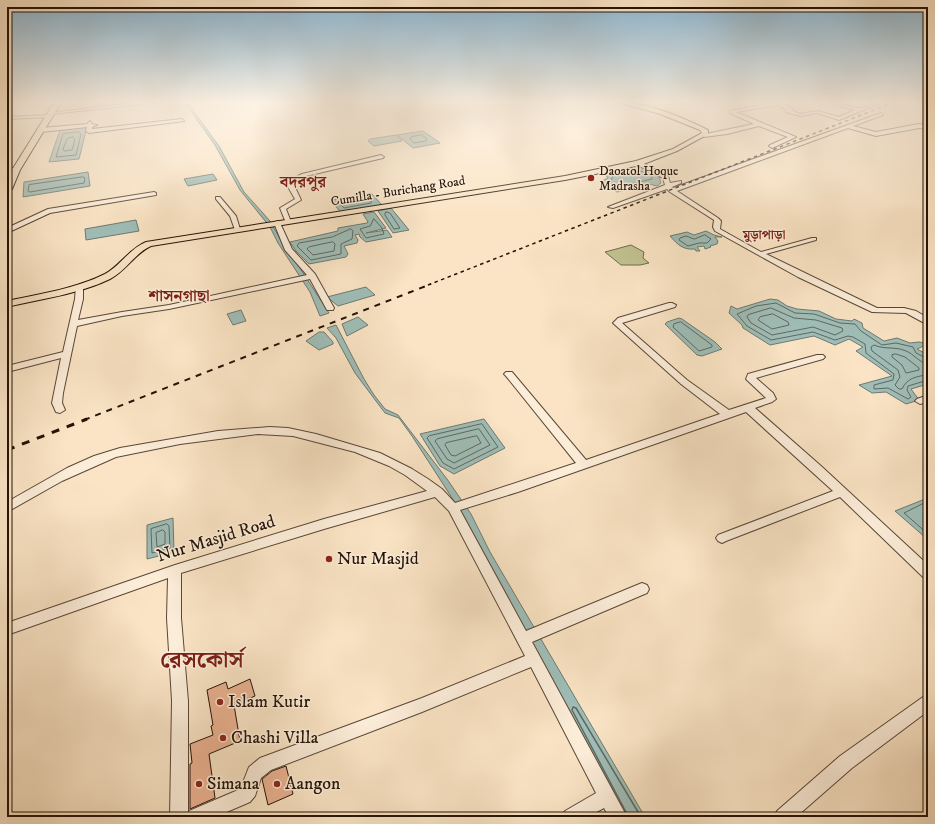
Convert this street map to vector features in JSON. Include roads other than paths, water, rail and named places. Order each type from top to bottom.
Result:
[{"type":"highway","points":[[7,189],[11,170],[35,139]]},
{"type":"main road","name":"Cumilla - Burichang Road","points":[[7,304],[79,288],[109,275],[135,252],[146,245],[237,229],[565,178],[638,163],[674,150],[693,139]]},
{"type":"street","points":[[670,189],[787,139]]},
{"type":"street","points":[[611,207],[670,189],[810,139]]},
{"type":"street","points":[[288,222],[283,208],[298,200],[290,185],[290,182],[304,175],[381,157]]},
{"type":"street","points":[[638,163],[666,177],[670,189],[716,219],[718,221],[716,227],[717,230],[760,254],[875,310],[884,312],[902,310],[908,311],[928,322]]},
{"type":"street","points":[[7,231],[48,211],[154,194]]},
{"type":"street","points":[[218,198],[233,216],[237,229]]},
{"type":"street","points":[[277,223],[289,250],[309,276],[330,308]]},
{"type":"street","points":[[760,254],[814,239]]},
{"type":"street","points":[[73,324],[122,314],[183,305],[309,276]]},
{"type":"street","points":[[60,410],[58,393],[79,288]]},
{"type":"street","points":[[672,305],[621,320],[617,323],[684,382],[728,415]]},
{"type":"street","points":[[7,369],[67,354]]},
{"type":"street","points":[[453,508],[514,489],[771,399],[769,394],[751,379],[751,376],[820,357]]},
{"type":"street","points":[[509,374],[583,464]]},
{"type":"street","points":[[748,408],[842,492],[928,573]]},
{"type":"street","points":[[7,508],[50,481],[112,454],[143,446],[193,438],[264,431],[283,431],[351,446],[378,455],[405,470],[438,492],[453,508],[618,817]]},
{"type":"street","name":"Nur Masjid Road","points":[[7,630],[175,570],[324,524],[438,492]]},
{"type":"street","points":[[722,538],[842,492]]},
{"type":"street","points":[[175,570],[174,618],[180,701],[179,817]]},
{"type":"street","points":[[523,638],[642,589]]},
{"type":"street","points":[[196,817],[249,793],[257,770],[266,764],[415,708],[534,659]]},
{"type":"street","points":[[783,817],[846,762],[928,702]]},
{"type":"street","points":[[571,817],[606,797]]},
{"type":"water","points":[[57,139],[84,139],[79,159],[49,162]]},
{"type":"water","points":[[211,139],[214,139],[219,146],[244,192],[270,221],[285,248],[296,262],[329,313],[320,316],[310,292],[278,243],[270,227],[240,190]]},
{"type":"water","points":[[370,139],[400,139],[402,141],[374,146],[368,141]]},
{"type":"water","points":[[402,139],[435,139],[440,143],[413,148]]},
{"type":"water","points":[[639,166],[659,177],[661,183],[657,186],[649,184],[617,192],[600,182],[608,178],[605,174]]},
{"type":"water","points":[[88,172],[90,186],[23,197],[24,182]]},
{"type":"water","points":[[213,174],[217,180],[188,186],[184,179]]},
{"type":"water","points":[[371,193],[382,205],[341,213],[331,200]]},
{"type":"water","points":[[391,208],[409,230],[393,233],[378,211]]},
{"type":"water","points":[[374,212],[386,228],[366,233],[387,230],[392,237],[366,242],[360,237],[359,234],[355,235],[358,240],[357,243],[344,246],[348,254],[346,257],[309,264],[296,251],[290,242],[338,231],[338,228],[367,223],[368,222],[363,214]]},
{"type":"water","points":[[136,220],[139,231],[86,240],[85,229]]},
{"type":"water","points":[[706,231],[722,237],[715,237],[718,241],[717,244],[710,246],[711,247],[705,249],[704,246],[697,247],[700,251],[696,251],[695,249],[687,249],[681,246],[670,236],[687,232],[694,235]]},
{"type":"water","points":[[366,287],[375,295],[338,306],[327,297]]},
{"type":"water","points":[[770,299],[778,300],[787,306],[797,309],[819,311],[836,319],[852,321],[854,319],[862,323],[863,328],[884,341],[897,338],[910,343],[919,342],[928,344],[917,349],[928,355],[928,384],[911,389],[919,400],[906,404],[886,392],[872,393],[859,385],[892,376],[856,351],[863,347],[849,339],[835,345],[814,336],[770,345],[743,328],[742,325],[729,313],[731,306],[737,309]]},
{"type":"water","points":[[241,310],[246,321],[233,325],[227,314]]},
{"type":"water","points":[[358,317],[368,325],[347,336],[342,324]]},
{"type":"water","points":[[679,318],[715,342],[722,349],[702,356],[697,355],[665,324]]},
{"type":"water","points":[[336,325],[374,395],[385,409],[398,415],[447,479],[471,514],[490,552],[645,817],[624,817],[549,673],[498,582],[463,515],[399,418],[385,413],[355,373],[336,338],[327,328]]},
{"type":"water","points":[[319,332],[324,332],[333,344],[319,350],[306,341]]},
{"type":"water","points":[[484,419],[505,448],[454,474],[440,466],[420,434]]},
{"type":"water","points":[[925,499],[928,501],[928,537],[926,538],[895,511]]},
{"type":"water","points":[[173,518],[174,552],[147,559],[147,525]]},
{"type":"railway","points":[[428,285],[799,139]]},
{"type":"railway","points":[[84,420],[431,284]]},
{"type":"railway","points":[[7,450],[87,419]]},
{"type":"place","name":"Daoatol Hoque Madrasha","points":[[591,178]]},
{"type":"place","name":"Nur Masjid","points":[[329,559]]},
{"type":"place","name":"Islam Kutir","points":[[220,702]]},
{"type":"place","name":"Chashi Villa","points":[[223,738]]},
{"type":"place","name":"Simana","points":[[199,784]]},
{"type":"place","name":"Aangon","points":[[277,784]]},
{"type":"district","name":"বদরপুর","points":[[303,182]]},
{"type":"district","name":"মুড়াপাড়া","points":[[764,235]]},
{"type":"district","name":"শাসনগাছা","points":[[179,296]]},
{"type":"district","name":"রেসকোর্স","points":[[202,660]]}]
